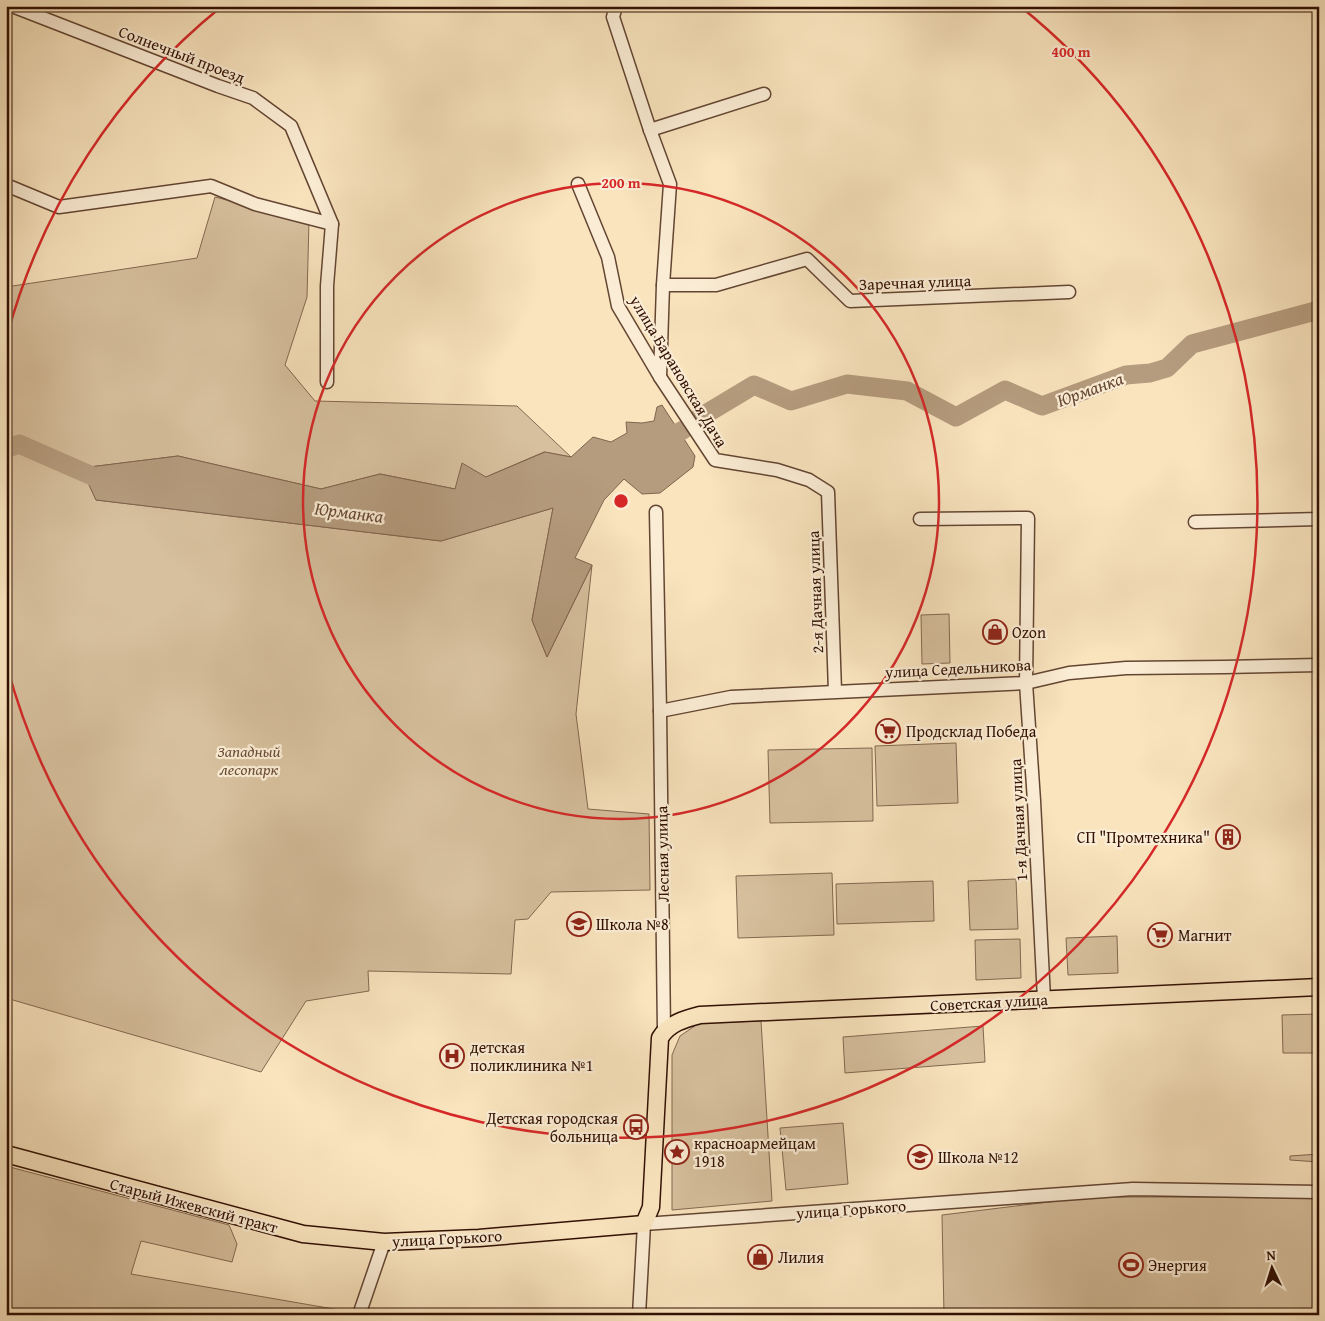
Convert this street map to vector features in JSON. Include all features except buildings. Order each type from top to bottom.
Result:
[{"type":"main road","name":"Советская улица","points":[[664,1032],[681,1020],[700,1015],[1319,986]]},
{"type":"main road","name":"Лесная улица","points":[[644,1224],[651,1207],[660,1038],[664,1032]]},
{"type":"main road","name":"Старый Ижевский тракт","points":[[6,1154],[303,1234],[384,1242]]},
{"type":"main road","name":"улица Горького","points":[[384,1242],[479,1238],[644,1224]]},
{"type":"street","name":"Солнечный проезд","points":[[12,6],[211,84],[256,99],[291,126],[332,224]]},
{"type":"street","points":[[616,6],[613,17],[670,184],[663,285],[660,377]]},
{"type":"street","points":[[650,130],[764,94]]},
{"type":"street","name":"улица Барановская Дача","points":[[578,184],[608,257],[618,306],[660,377],[715,460],[777,470],[809,480],[828,492]]},
{"type":"street","points":[[6,185],[60,207],[211,186],[254,204],[332,224],[327,286],[327,382]]},
{"type":"street","name":"Заречная улица","points":[[663,285],[716,285],[807,259],[850,302],[1069,292]]},
{"type":"street","name":"2-я Дачная улица","points":[[828,492],[835,691]]},
{"type":"street","name":"Лесная улица","points":[[656,512],[664,1032]]},
{"type":"street","name":"1-я Дачная улица","points":[[920,520],[1028,518],[1026,683],[1044,999]]},
{"type":"street","points":[[1195,522],[1319,519]]},
{"type":"street","name":"улица Седельникова","points":[[660,712],[731,697],[1026,683],[1069,673],[1126,668],[1224,668],[1319,665]]},
{"type":"street","name":"улица Горького","points":[[644,1224],[1132,1189],[1319,1192]]},
{"type":"street","name":"Лесная улица","points":[[639,1315],[644,1224]]},
{"type":"street","points":[[359,1315],[384,1242]]},
{"type":"green space","name":"Западный лесопарк","points":[[215,197],[309,221],[307,297],[285,365],[315,401],[517,406],[571,457],[544,452],[455,489],[380,474],[321,489],[178,456],[82,468],[96,500],[441,541],[553,508],[532,620],[547,657],[592,565],[576,714],[588,809],[649,814],[650,890],[551,892],[528,919],[515,920],[511,974],[368,971],[369,991],[306,1001],[261,1072],[6,998],[6,287],[197,258]]},
{"type":"green space","points":[[949,614],[950,663],[922,664],[921,615]]},
{"type":"green space","points":[[956,743],[958,803],[877,806],[875,746]]},
{"type":"green space","points":[[872,748],[873,821],[770,823],[768,750]]},
{"type":"green space","points":[[832,873],[834,935],[738,938],[736,876]]},
{"type":"green space","points":[[1016,879],[1018,929],[970,930],[968,881]]},
{"type":"green space","points":[[933,881],[934,921],[837,924],[836,884]]},
{"type":"green space","points":[[1117,936],[1118,973],[1068,975],[1066,938]]},
{"type":"green space","points":[[1020,939],[1021,978],[976,980],[975,940]]},
{"type":"green space","points":[[1319,1014],[1317,1053],[1283,1053],[1282,1015]]},
{"type":"green space","points":[[761,1021],[772,1201],[672,1210],[672,1055],[680,1036],[699,1023]]},
{"type":"green space","points":[[983,1026],[985,1062],[845,1073],[843,1037]]},
{"type":"green space","points":[[843,1123],[848,1184],[786,1190],[780,1128]]},
{"type":"green space","points":[[1319,1154],[1319,1162],[1290,1160],[1290,1156]]},
{"type":"green space","points":[[6,1166],[229,1225],[237,1244],[232,1262],[141,1241],[131,1274],[351,1312],[350,1315],[6,1315]]},
{"type":"green space","name":"Энергия","points":[[1090,1197],[1319,1197],[1319,1315],[944,1315],[942,1215]]},
{"type":"water","points":[[662,405],[695,456],[693,467],[660,493],[642,494],[624,479],[604,500],[575,558],[592,565],[547,657],[532,620],[553,508],[441,541],[96,500],[81,468],[178,456],[321,489],[380,474],[455,489],[462,463],[486,477],[545,452],[571,457],[593,437],[611,442],[627,433],[626,422],[642,423],[654,421],[657,407]]},
{"type":"waterway","name":"Юрманка","points":[[699,418],[754,385],[791,401],[847,384],[907,391],[956,417],[1005,390],[1042,406],[1126,375],[1150,373],[1167,368],[1192,344],[1319,310]]},
{"type":"waterway","name":"Юрманка","points":[[657,444],[683,430]]},
{"type":"waterway","name":"Юрманка","points":[[6,449],[19,444],[106,482]]},
{"type":"place","name":"Ozon","points":[[995,632]]},
{"type":"place","name":"Продсклад Победа","points":[[888,731]]},
{"type":"place","name":"СП \"Промтехника\"","points":[[1228,837]]},
{"type":"place","name":"Школа №8","points":[[579,924]]},
{"type":"place","name":"Магнит","points":[[1160,935]]},
{"type":"place","name":"детская поликлиника №1","points":[[452,1056]]},
{"type":"place","name":"Детская городская больница","points":[[636,1127]]},
{"type":"place","name":"красноармейцам 1918","points":[[677,1152]]},
{"type":"place","name":"Школа №12","points":[[920,1157]]},
{"type":"place","name":"Лилия","points":[[760,1257]]},
{"type":"place","name":"Энергия","points":[[1131,1265]]}]
